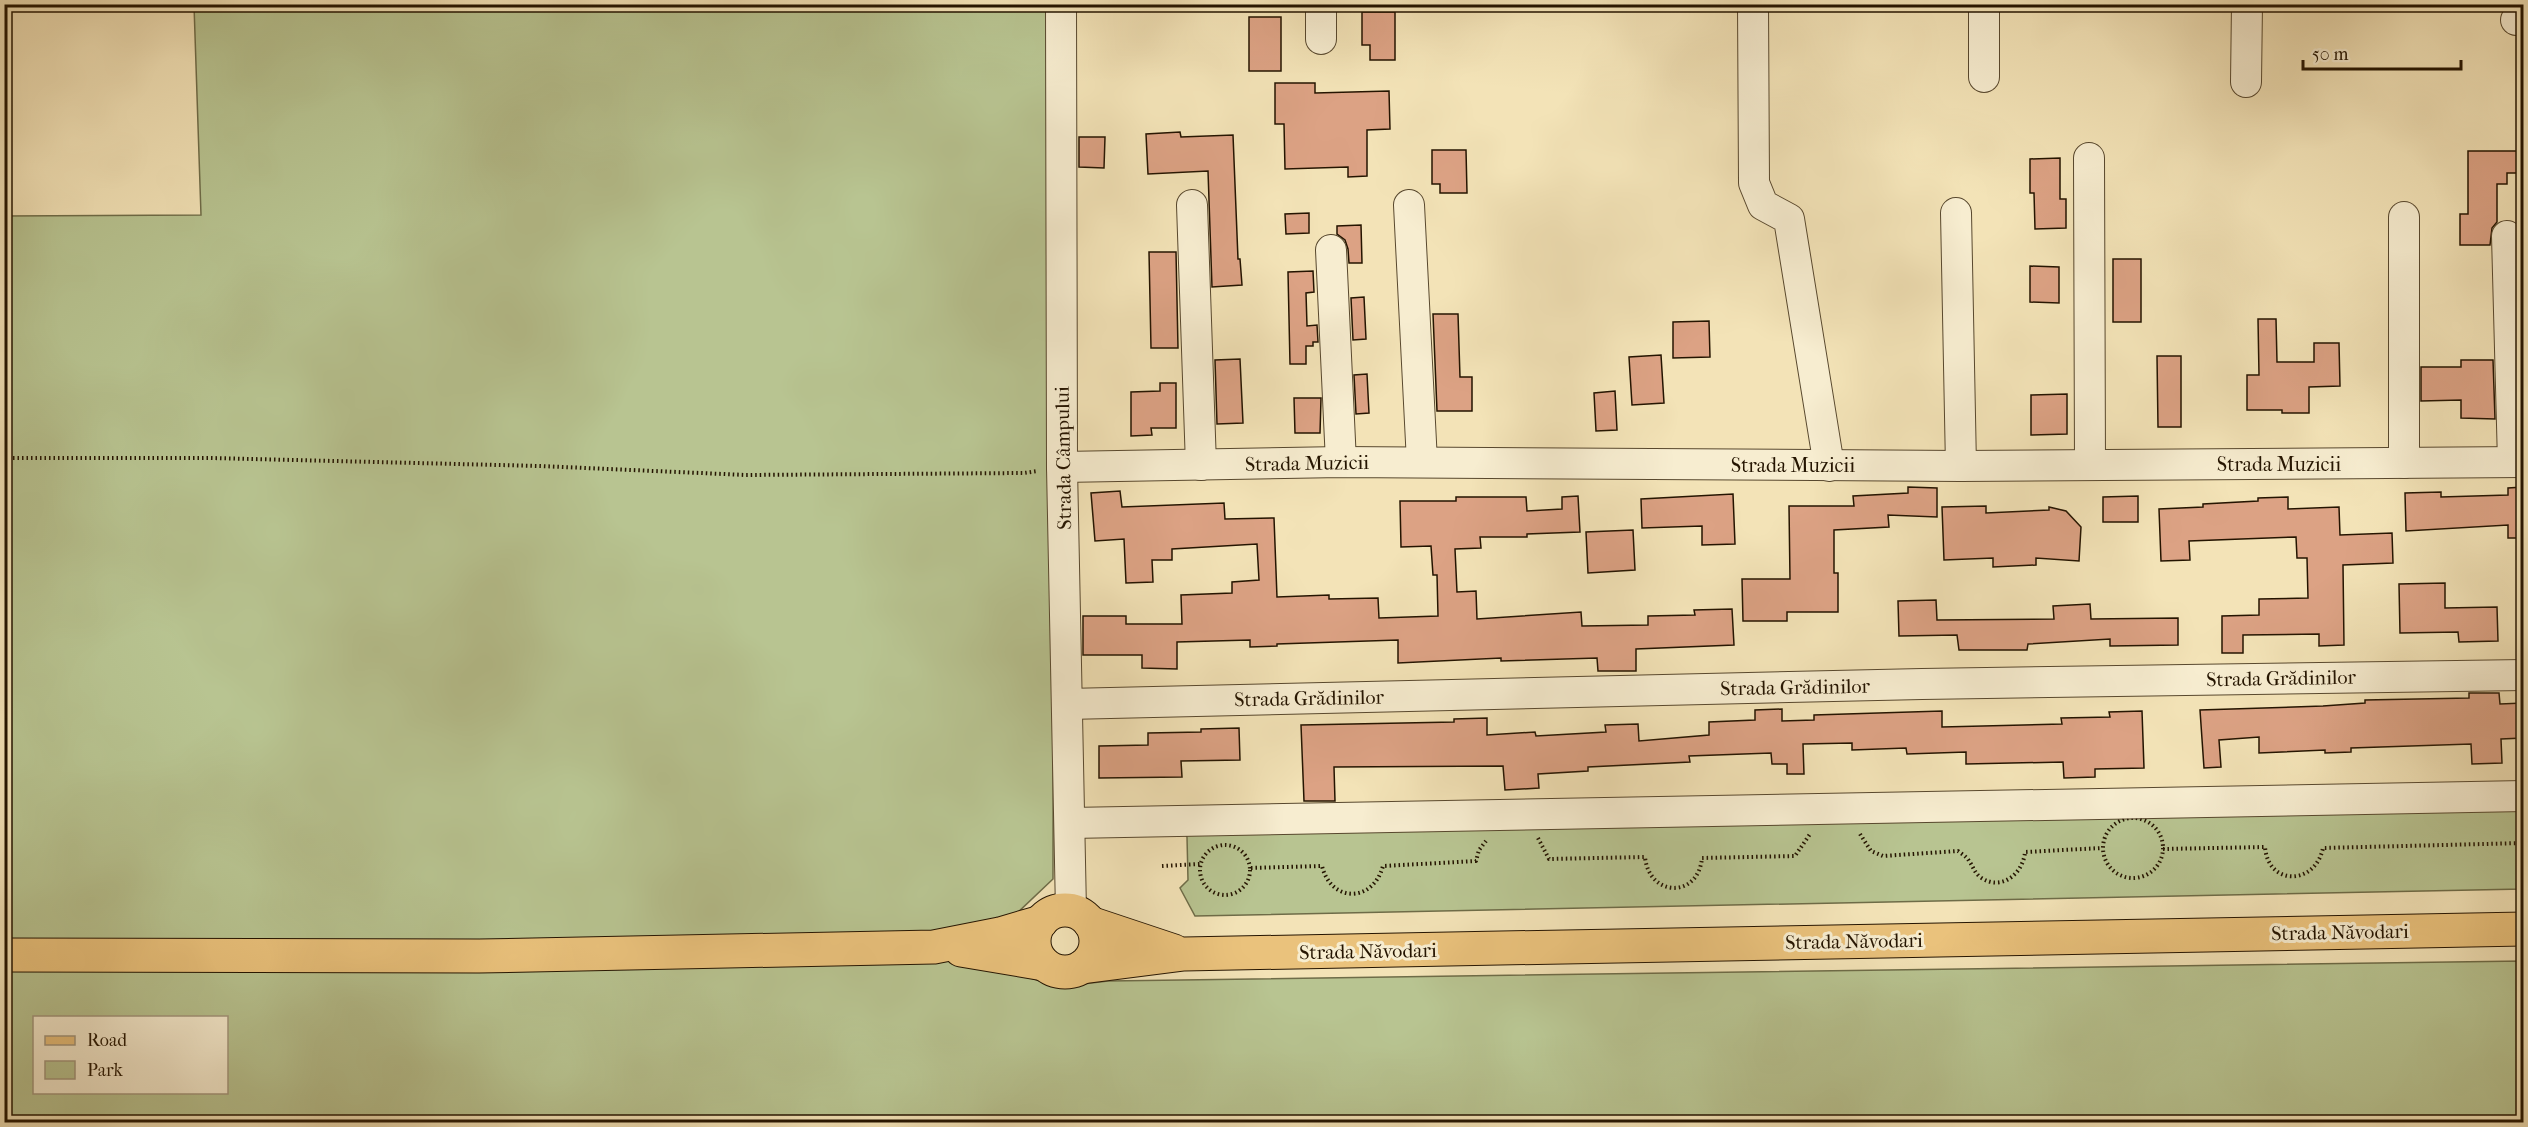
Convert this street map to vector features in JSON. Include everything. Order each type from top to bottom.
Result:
[{"type":"main road","points":[[1044,964],[1035,947],[1034,937],[1067,919]]},
{"type":"main road","points":[[4,955],[479,956],[939,947],[1044,964],[1063,972],[1082,967],[1094,951],[1094,932],[1067,919],[939,947]]},
{"type":"main road","name":"Strada Năvodari","points":[[1067,919],[1184,954]]},
{"type":"main road","name":"Strada Năvodari","points":[[1082,967],[1184,954],[2523,929]]},
{"type":"street","name":"Strada Câmpului","points":[[1061,4],[1062,467],[1070,823],[1067,919]]},
{"type":"street","points":[[1321,4],[1321,39]]},
{"type":"street","points":[[1753,4],[1754,183],[1763,205],[1789,219],[1829,466]]},
{"type":"street","points":[[1984,4],[1984,77]]},
{"type":"street","points":[[2246,82],[2247,4]]},
{"type":"street","points":[[2089,158],[2090,465]]},
{"type":"street","points":[[1192,205],[1201,465]]},
{"type":"street","points":[[1408,205],[1422,462]]},
{"type":"street","points":[[1956,213],[1961,466]]},
{"type":"street","points":[[2404,217],[2404,463]]},
{"type":"street","points":[[2507,236],[2518,462]]},
{"type":"street","points":[[1331,250],[1341,462]]},
{"type":"street","name":"Strada Muzicii","points":[[1062,467],[1341,462],[1829,466],[2518,462]]},
{"type":"street","name":"Strada Grădinilor","points":[[1067,704],[1922,684],[2523,675]]},
{"type":"street","points":[[1070,823],[2523,796]]},
{"type":"path","points":[[4,458],[211,458],[540,466],[746,475],[1024,473],[1062,467]]},
{"type":"path","points":[[2128,818],[2138,818],[2148,822],[2156,829],[2163,849],[2162,858],[2150,873],[2132,879],[2114,873],[2108,866],[2102,848],[2104,837],[2118,822],[2128,818]]},
{"type":"path","points":[[1528,832],[1538,838],[1549,859],[1645,857],[1650,875],[1656,882],[1674,888],[1692,882],[1698,874],[1702,858],[1795,856],[1810,834],[1819,827]]},
{"type":"path","points":[[1852,827],[1861,835],[1871,851],[1883,856],[1958,851],[1969,860],[1979,876],[1987,881],[1997,882],[2007,881],[2015,876],[2021,868],[2025,852],[2102,848]]},
{"type":"path","points":[[1251,868],[1322,866],[1330,884],[1347,894],[1357,894],[1374,885],[1383,866],[1476,861],[1479,850],[1495,833]]},
{"type":"path","points":[[2163,849],[2265,847],[2269,862],[2275,869],[2292,876],[2310,872],[2317,866],[2323,848],[2523,843]]},
{"type":"path","points":[[1224,844],[1239,849],[1245,854],[1251,868],[1250,878],[1239,891],[1222,895],[1207,888],[1202,880],[1200,864],[1209,850],[1224,844]]},
{"type":"path","points":[[1162,866],[1200,864]]},
{"type":"green space","points":[[194,5],[1054,5],[1053,879],[1013,917],[1015,973],[1058,987],[1108,981],[2523,961],[2523,1122],[5,1122],[4,216],[201,215]]},
{"type":"green space","points":[[2523,785],[2523,889],[1195,916],[1180,888],[1188,880],[1187,837],[1180,826]]},
{"type":"building","points":[[1362,12],[1395,12],[1395,60],[1370,60],[1370,45],[1362,45]]},
{"type":"building","points":[[1249,17],[1281,17],[1281,71],[1249,71]]},
{"type":"building","points":[[1275,83],[1315,83],[1315,93],[1389,91],[1390,129],[1367,130],[1367,176],[1348,177],[1348,167],[1285,169],[1284,124],[1275,124]]},
{"type":"building","points":[[1180,132],[1181,137],[1233,135],[1238,259],[1240,259],[1242,285],[1212,287],[1208,171],[1148,174],[1146,134]]},
{"type":"building","points":[[1079,137],[1105,137],[1104,168],[1079,167]]},
{"type":"building","points":[[1432,150],[1466,150],[1467,193],[1440,193],[1440,184],[1432,184]]},
{"type":"building","points":[[2468,151],[2523,151],[2523,173],[2507,173],[2507,184],[2497,184],[2497,222],[2492,228],[2490,245],[2460,245],[2460,214],[2468,214]]},
{"type":"building","points":[[2060,158],[2060,199],[2066,199],[2066,228],[2035,229],[2034,193],[2030,193],[2030,159]]},
{"type":"building","points":[[1309,213],[1309,233],[1286,234],[1285,214]]},
{"type":"building","points":[[1361,225],[1362,263],[1349,263],[1348,249],[1345,240],[1337,234],[1337,226]]},
{"type":"building","points":[[1149,252],[1176,252],[1178,348],[1151,348]]},
{"type":"building","points":[[2113,259],[2141,259],[2141,322],[2113,322]]},
{"type":"building","points":[[2030,266],[2059,267],[2059,303],[2030,302]]},
{"type":"building","points":[[1313,271],[1314,292],[1306,293],[1307,326],[1317,325],[1318,342],[1313,342],[1313,346],[1306,346],[1306,364],[1290,364],[1288,272]]},
{"type":"building","points":[[1364,297],[1366,339],[1353,340],[1351,298]]},
{"type":"building","points":[[1433,314],[1458,314],[1460,377],[1472,377],[1472,411],[1437,411]]},
{"type":"building","points":[[2258,319],[2276,319],[2277,362],[2314,362],[2314,343],[2339,343],[2340,386],[2309,387],[2309,413],[2247,410],[2247,375],[2259,375]]},
{"type":"building","points":[[1709,321],[1710,357],[1673,358],[1673,322]]},
{"type":"building","points":[[1661,355],[1664,403],[1632,405],[1629,357]]},
{"type":"building","points":[[2157,356],[2181,356],[2181,427],[2158,427]]},
{"type":"building","points":[[1240,359],[1243,423],[1217,424],[1215,360]]},
{"type":"building","points":[[2461,360],[2493,360],[2495,419],[2461,418],[2461,400],[2421,401],[2421,367],[2461,367]]},
{"type":"building","points":[[1367,374],[1369,413],[1356,414],[1354,375]]},
{"type":"building","points":[[1160,383],[1176,383],[1176,428],[1151,428],[1152,435],[1131,436],[1131,392],[1160,391]]},
{"type":"building","points":[[1615,391],[1617,430],[1596,431],[1594,393]]},
{"type":"building","points":[[2067,394],[2067,434],[2031,435],[2031,395]]},
{"type":"building","points":[[1294,398],[1321,398],[1320,433],[1295,433]]},
{"type":"building","points":[[1908,487],[1937,488],[1937,517],[1888,515],[1889,527],[1834,530],[1834,573],[1838,573],[1838,612],[1787,612],[1787,621],[1743,621],[1742,579],[1790,579],[1789,506],[1854,506],[1853,496],[1908,493]]},
{"type":"building","points":[[2523,487],[2523,538],[2508,538],[2508,525],[2406,531],[2405,493],[2441,492],[2441,497],[2508,495],[2508,488]]},
{"type":"building","points":[[1120,491],[1122,507],[1224,503],[1225,519],[1274,518],[1277,597],[1329,595],[1329,599],[1378,598],[1379,618],[1438,616],[1437,575],[1433,575],[1431,546],[1401,547],[1400,501],[1456,501],[1456,497],[1526,497],[1527,511],[1562,509],[1562,497],[1578,496],[1580,532],[1527,534],[1527,537],[1480,537],[1481,548],[1455,549],[1457,592],[1476,591],[1477,619],[1581,612],[1582,626],[1648,625],[1648,616],[1695,615],[1694,610],[1732,609],[1734,645],[1636,649],[1636,671],[1598,671],[1597,658],[1501,661],[1501,658],[1398,663],[1398,640],[1250,647],[1250,640],[1177,642],[1177,669],[1142,668],[1142,655],[1083,655],[1083,616],[1126,616],[1126,624],[1182,624],[1181,595],[1232,593],[1232,582],[1259,580],[1257,544],[1172,549],[1172,560],[1152,560],[1153,582],[1126,583],[1124,539],[1095,541],[1091,493]]},
{"type":"building","points":[[1733,494],[1735,544],[1702,545],[1702,526],[1642,528],[1641,499]]},
{"type":"building","points":[[2138,496],[2138,522],[2103,522],[2103,497]]},
{"type":"building","points":[[2288,497],[2288,509],[2339,507],[2340,535],[2392,533],[2393,563],[2343,565],[2344,645],[2319,646],[2319,634],[2243,635],[2243,653],[2222,653],[2222,616],[2259,615],[2259,599],[2308,598],[2307,558],[2297,558],[2296,537],[2189,541],[2190,560],[2161,561],[2159,509],[2203,507],[2203,504]]},
{"type":"building","points":[[1986,506],[1986,513],[2049,510],[2049,507],[2066,511],[2081,527],[2079,561],[2036,558],[2036,565],[1993,567],[1993,558],[1944,560],[1942,507]]},
{"type":"building","points":[[1633,530],[1635,570],[1588,573],[1586,532]]},
{"type":"building","points":[[2445,583],[2445,608],[2497,607],[2498,641],[2459,642],[2458,632],[2400,633],[2399,584]]},
{"type":"building","points":[[1936,600],[1937,620],[2054,619],[2053,606],[2090,604],[2091,619],[2178,618],[2178,645],[2110,646],[2110,639],[2028,644],[2027,650],[1959,650],[1957,635],[1899,636],[1898,601]]},
{"type":"building","points":[[2469,693],[2499,693],[2500,704],[2523,703],[2523,738],[2501,739],[2502,763],[2472,764],[2471,744],[2351,748],[2351,752],[2325,753],[2325,750],[2259,753],[2259,737],[2219,740],[2221,767],[2204,768],[2200,710],[2323,706],[2365,703],[2365,700],[2469,698]]},
{"type":"building","points":[[1782,709],[1782,721],[1814,720],[1814,715],[1942,711],[1942,727],[2062,724],[2061,718],[2110,717],[2109,712],[2142,711],[2144,768],[2095,769],[2095,777],[2064,778],[2063,762],[1966,764],[1966,752],[1907,754],[1906,748],[1852,750],[1852,743],[1803,744],[1804,774],[1787,774],[1787,764],[1772,764],[1771,753],[1689,756],[1690,762],[1588,767],[1588,771],[1538,774],[1539,788],[1505,790],[1503,766],[1334,767],[1335,801],[1304,801],[1301,725],[1454,722],[1454,719],[1487,718],[1487,735],[1535,732],[1536,736],[1606,732],[1605,725],[1638,724],[1639,741],[1709,735],[1709,722],[1755,720],[1755,710]]},
{"type":"building","points":[[1239,728],[1240,760],[1181,761],[1182,777],[1099,778],[1099,746],[1148,745],[1148,733],[1201,732],[1201,729]]}]
